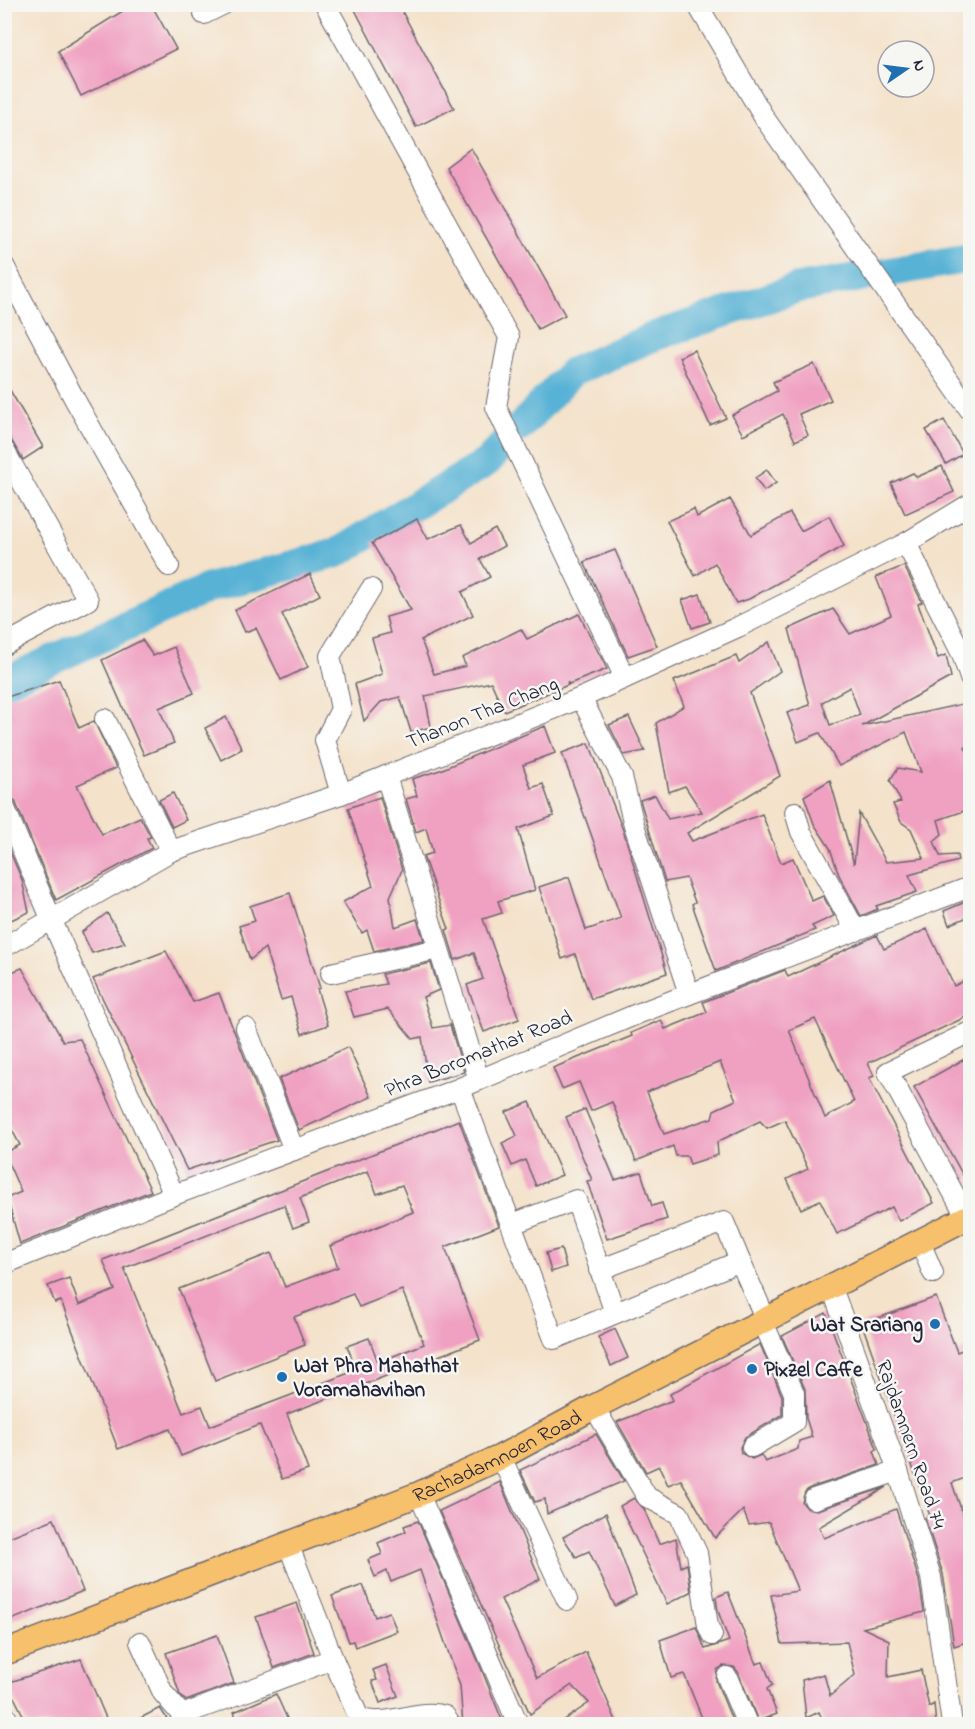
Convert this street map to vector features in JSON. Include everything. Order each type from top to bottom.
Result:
[{"type":"main road","name":"Rachadamnoen Road","points":[[4,1653],[418,1494],[501,1457],[594,1407],[969,1217]]},
{"type":"street","points":[[204,15],[224,4]]},
{"type":"street","points":[[325,4],[509,337],[496,407],[625,678]]},
{"type":"street","points":[[697,4],[765,119],[970,410]]},
{"type":"street","points":[[4,266],[75,400],[169,566]]},
{"type":"street","points":[[4,450],[88,600],[4,645]]},
{"type":"street","name":"Thanon Tha Chang","points":[[4,947],[171,851],[341,794],[581,698],[738,627],[906,543],[970,504]]},
{"type":"street","points":[[906,543],[962,654],[970,678]]},
{"type":"street","points":[[341,794],[325,740],[341,709],[330,656],[371,589]]},
{"type":"street","points":[[581,698],[622,777],[634,825],[689,994]]},
{"type":"street","points":[[105,719],[171,851]]},
{"type":"street","points":[[386,776],[479,1080]]},
{"type":"street","points":[[4,806],[52,921],[174,1195]]},
{"type":"street","points":[[795,812],[801,832],[856,931]]},
{"type":"street","name":"Phra Boromathat Road","points":[[6,1259],[460,1088],[689,994],[970,887]]},
{"type":"street","points":[[331,973],[438,949]]},
{"type":"street","points":[[246,1028],[294,1150]]},
{"type":"street","points":[[969,1217],[888,1072],[970,1032]]},
{"type":"street","points":[[460,1088],[554,1339],[740,1261]]},
{"type":"street","points":[[512,1224],[576,1200],[615,1312]]},
{"type":"street","points":[[599,1269],[724,1222],[794,1393],[794,1422],[752,1447]]},
{"type":"street","points":[[920,1242],[933,1273]]},
{"type":"street","name":"Rajdamnern Road 74","points":[[832,1288],[898,1471],[931,1577],[952,1725]]},
{"type":"street","points":[[594,1407],[647,1497],[679,1514],[697,1553],[708,1626],[712,1635]]},
{"type":"street","points":[[501,1457],[567,1600]]},
{"type":"street","points":[[814,1499],[898,1471]]},
{"type":"street","points":[[418,1494],[518,1725]]},
{"type":"street","points":[[288,1544],[359,1718],[366,1721],[435,1713],[445,1716],[450,1725]]},
{"type":"street","points":[[140,1642],[163,1693],[182,1715],[333,1659]]},
{"type":"street","points":[[727,1677],[747,1725]]},
{"type":"street","points":[[4,1714],[10,1725]]},
{"type":"building","points":[[134,4],[151,4],[176,49],[81,96],[58,51]]},
{"type":"building","points":[[352,4],[398,4],[454,108],[416,127]]},
{"type":"building","points":[[471,148],[565,315],[538,329],[446,167]]},
{"type":"building","points":[[694,350],[726,418],[710,425],[679,357]]},
{"type":"building","points":[[814,364],[831,400],[799,414],[808,435],[795,441],[783,414],[743,435],[732,415],[777,391],[773,382]]},
{"type":"building","points":[[4,380],[43,447],[23,460],[4,428]]},
{"type":"building","points":[[944,420],[963,454],[946,464],[926,430]]},
{"type":"building","points":[[942,466],[954,492],[905,514],[891,483],[913,473],[917,477]]},
{"type":"building","points":[[767,470],[776,483],[764,491],[755,478]]},
{"type":"building","points":[[730,499],[751,535],[790,513],[801,531],[829,516],[844,546],[749,599],[736,603],[715,563],[695,576],[667,521],[694,509],[697,517]]},
{"type":"building","points":[[417,519],[428,539],[461,525],[471,543],[495,529],[504,546],[480,559],[490,577],[462,592],[473,615],[421,640],[434,674],[466,666],[462,658],[521,629],[527,639],[579,614],[607,669],[569,684],[567,682],[568,685],[504,711],[491,682],[425,696],[431,727],[411,732],[400,697],[381,702],[364,721],[355,684],[382,674],[372,638],[390,633],[386,617],[411,610],[372,543]]},
{"type":"building","points":[[615,550],[657,646],[628,656],[584,562]]},
{"type":"building","points":[[904,566],[922,602],[918,604],[938,658],[946,655],[951,677],[862,726],[962,704],[970,722],[970,741],[965,747],[970,757],[970,809],[938,820],[942,834],[934,841],[940,856],[957,855],[958,861],[909,875],[917,892],[876,906],[878,909],[861,916],[839,875],[830,848],[814,824],[804,796],[830,780],[854,864],[859,813],[886,862],[924,858],[911,829],[901,822],[893,804],[901,802],[890,780],[898,768],[921,772],[906,732],[839,766],[820,733],[798,742],[787,713],[810,705],[789,629],[833,609],[850,634],[891,615],[876,577]],"holes":[[[850,687],[860,715],[830,725],[822,702]]]},
{"type":"building","points":[[310,574],[320,595],[282,614],[308,667],[281,680],[256,628],[245,632],[235,610]]},
{"type":"building","points":[[700,594],[710,622],[692,628],[682,600]]},
{"type":"building","points":[[142,640],[153,656],[174,647],[194,693],[159,708],[174,743],[144,755],[102,660]]},
{"type":"building","points":[[769,642],[780,671],[750,693],[780,776],[687,833],[692,841],[762,814],[781,863],[793,858],[812,901],[823,896],[834,916],[812,926],[815,930],[716,971],[692,904],[695,902],[686,878],[665,882],[640,800],[655,795],[668,819],[702,812],[685,786],[669,792],[656,723],[684,706],[674,681],[736,656],[739,663]]},
{"type":"building","points":[[59,680],[79,728],[94,721],[116,768],[77,785],[102,834],[140,817],[151,837],[147,838],[152,848],[56,900],[15,801],[4,790],[4,698]]},
{"type":"building","points":[[226,717],[242,749],[221,760],[205,728]]},
{"type":"building","points":[[629,717],[645,751],[624,755],[609,725]]},
{"type":"building","points":[[545,726],[555,753],[523,765],[531,788],[543,784],[554,816],[518,829],[535,890],[498,901],[502,913],[483,919],[519,1019],[484,1032],[467,985],[483,979],[474,953],[455,960],[446,930],[449,929],[423,856],[433,853],[426,828],[416,832],[406,799],[417,796],[412,779],[440,770]]},
{"type":"building","points":[[589,743],[623,830],[667,973],[591,999],[575,954],[562,959],[539,887],[569,877],[586,930],[621,918],[562,753]]},
{"type":"building","points":[[173,793],[186,820],[172,827],[159,800]]},
{"type":"building","points":[[380,797],[402,870],[390,897],[395,927],[417,919],[424,940],[374,951],[367,930],[362,933],[343,902],[373,886],[348,808]]},
{"type":"building","points":[[10,852],[22,880],[29,912],[4,923],[4,853]]},
{"type":"building","points":[[290,893],[320,988],[317,989],[328,1025],[302,1034],[291,997],[281,1000],[265,948],[250,960],[239,926],[255,921],[250,906]]},
{"type":"building","points":[[970,900],[970,916],[949,925],[944,911]]},
{"type":"building","points":[[107,913],[125,943],[92,953],[82,932]]},
{"type":"building","points":[[927,929],[954,986],[970,978],[970,1015],[868,1063],[874,1076],[869,1078],[934,1203],[899,1221],[892,1207],[837,1234],[820,1200],[801,1209],[787,1179],[808,1169],[785,1120],[767,1128],[760,1121],[717,1142],[718,1155],[690,1164],[687,1156],[676,1156],[673,1146],[636,1161],[612,1102],[591,1111],[579,1082],[562,1089],[553,1068],[632,1036],[631,1033],[661,1020],[665,1029],[707,1012],[703,1002],[785,970],[788,977],[877,935],[884,949]],"holes":[[[815,1019],[854,1102],[825,1118],[789,1030]],[[720,1062],[736,1100],[714,1110],[712,1118],[664,1134],[647,1092]]]},
{"type":"building","points":[[166,951],[193,1002],[219,993],[277,1140],[187,1170],[93,979]]},
{"type":"building","points":[[431,963],[439,990],[423,997],[433,1028],[450,1025],[464,1072],[428,1082],[422,1037],[413,1039],[388,1009],[354,1017],[345,991],[386,984],[382,974]]},
{"type":"building","points":[[22,968],[63,1041],[80,1039],[151,1191],[20,1244],[7,1198],[21,1192],[4,1153],[20,1145],[4,1115],[4,975]]},
{"type":"building","points":[[348,1047],[371,1097],[299,1130],[279,1079]]},
{"type":"building","points":[[970,1056],[970,1188],[914,1087]]},
{"type":"building","points":[[530,1102],[562,1175],[536,1186],[525,1160],[512,1166],[502,1143],[517,1136],[506,1112]]},
{"type":"building","points":[[585,1109],[615,1180],[641,1172],[652,1206],[662,1203],[667,1219],[607,1239],[587,1181],[592,1180],[566,1117]]},
{"type":"building","points":[[459,1120],[499,1226],[445,1247],[480,1340],[287,1414],[308,1470],[282,1479],[260,1425],[181,1456],[170,1429],[118,1449],[61,1301],[55,1303],[48,1286],[69,1278],[79,1305],[115,1290],[103,1260]],"holes":[[[368,1171],[377,1194],[402,1185],[413,1212],[330,1246],[338,1267],[285,1287],[271,1253],[179,1289],[215,1381],[305,1345],[294,1317],[353,1294],[359,1307],[402,1290],[424,1344],[378,1362],[369,1338],[347,1346],[357,1370],[210,1426],[202,1406],[183,1413],[124,1268],[284,1205],[293,1228],[309,1222],[300,1198]]]},
{"type":"building","points":[[561,1249],[566,1267],[551,1272],[546,1253]]},
{"type":"building","points":[[936,1297],[957,1352],[970,1347],[970,1476],[952,1483],[970,1535],[970,1641],[954,1646],[943,1574],[925,1518],[930,1516],[862,1324]]},
{"type":"building","points":[[826,1313],[877,1449],[874,1451],[879,1465],[810,1488],[805,1492],[802,1502],[807,1508],[817,1510],[887,1487],[819,1527],[824,1538],[896,1509],[919,1580],[924,1612],[863,1628],[889,1640],[888,1677],[921,1670],[929,1707],[934,1704],[936,1725],[825,1725],[819,1712],[806,1718],[802,1680],[824,1674],[830,1696],[855,1675],[847,1642],[782,1644],[771,1595],[798,1591],[769,1522],[749,1525],[743,1510],[715,1538],[681,1480],[668,1485],[659,1466],[646,1472],[617,1422],[673,1400],[670,1394],[760,1344],[782,1396],[782,1415],[745,1437],[740,1447],[741,1453],[752,1459],[761,1455],[765,1462],[798,1449],[799,1441],[812,1437],[806,1418],[805,1389],[782,1336]]},
{"type":"building","points":[[615,1329],[628,1358],[611,1366],[598,1337]]},
{"type":"building","points":[[596,1434],[624,1481],[547,1514],[545,1499],[535,1502],[520,1470]]},
{"type":"building","points":[[500,1482],[540,1579],[501,1599],[537,1678],[586,1652],[618,1725],[557,1725],[589,1703],[572,1685],[530,1714],[439,1511]]},
{"type":"building","points":[[634,1498],[644,1509],[659,1544],[676,1538],[681,1567],[687,1564],[691,1592],[667,1604],[620,1506]]},
{"type":"building","points":[[606,1513],[636,1595],[615,1606],[589,1551],[576,1557],[563,1537]]},
{"type":"building","points":[[54,1519],[83,1591],[4,1623],[4,1539]]},
{"type":"building","points":[[418,1521],[504,1725],[463,1725],[460,1686],[420,1570],[391,1582],[387,1571],[375,1577],[368,1560],[382,1554],[378,1543],[406,1531],[404,1526]]},
{"type":"building","points":[[363,1585],[375,1617],[389,1612],[397,1631],[355,1647],[353,1641],[349,1642],[332,1596]]},
{"type":"building","points":[[728,1592],[756,1664],[763,1662],[772,1685],[767,1689],[777,1714],[758,1721],[738,1672],[734,1667],[723,1666],[717,1670],[716,1681],[734,1725],[705,1725],[684,1674],[671,1678],[660,1640],[696,1627],[705,1649],[729,1641],[718,1611],[716,1597]]},
{"type":"building","points":[[297,1603],[314,1653],[274,1668],[256,1617]]},
{"type":"building","points":[[217,1635],[234,1683],[186,1701],[180,1695],[166,1653]]},
{"type":"building","points":[[81,1659],[109,1725],[28,1725],[7,1683]]},
{"type":"building","points":[[386,1665],[398,1696],[380,1703],[372,1681],[377,1680],[373,1670]]},
{"type":"building","points":[[276,1694],[290,1725],[239,1725],[234,1712]]},
{"type":"building","points":[[160,1708],[171,1725],[127,1725]]},
{"type":"waterway","points":[[520,427],[572,372],[655,336],[798,288],[970,258]]},
{"type":"waterway","points":[[4,682],[209,588],[337,553],[487,462],[501,447]]},
{"type":"place","name":"Wat Srariang","points":[[935,1324]]},
{"type":"place","name":"Pixzel Caffe","points":[[752,1369]]},
{"type":"place","name":"Wat Phra Mahathat Voramahavihan","points":[[282,1377]]}]
